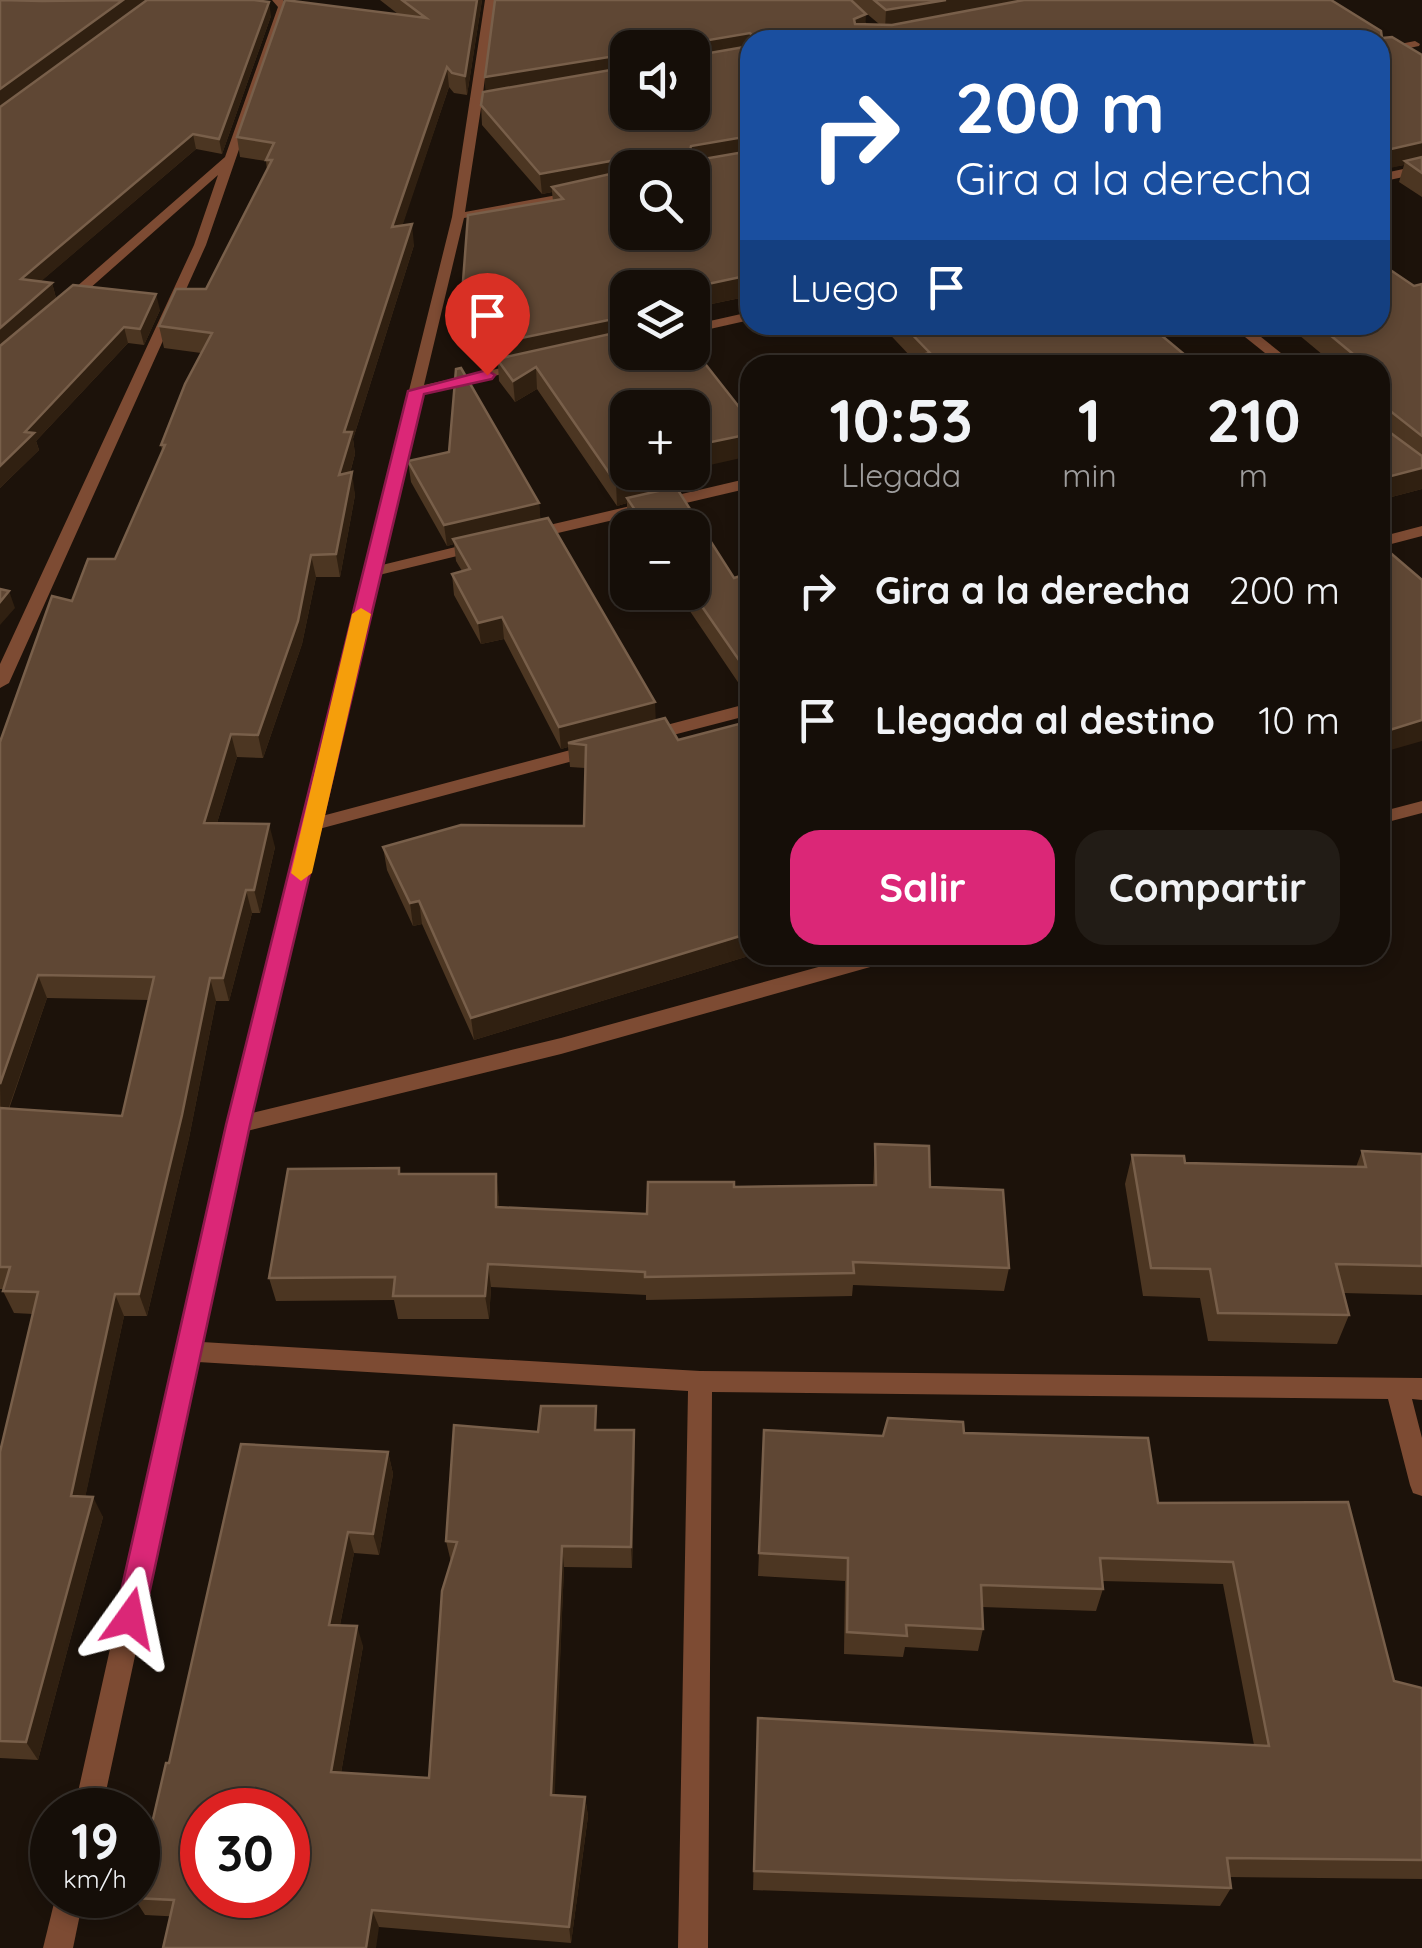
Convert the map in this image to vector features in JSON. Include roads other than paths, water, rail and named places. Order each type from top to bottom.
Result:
[{"type":"street","points":[[0,683],[200,245],[283,7],[277,0]]},
{"type":"street","points":[[93,1788],[238,1125],[458,217],[490,0]]},
{"type":"street","points":[[1390,48],[1415,44]]},
{"type":"street","points":[[476,106],[533,96]]},
{"type":"street","points":[[57,310],[228,160]]},
{"type":"street","points":[[1390,176],[1422,170]]},
{"type":"street","points":[[458,217],[610,189]]},
{"type":"street","points":[[710,325],[740,318]]},
{"type":"street","points":[[1250,335],[1277,355]]},
{"type":"street","points":[[416,391],[532,365]]},
{"type":"street","points":[[371,572],[740,485]]},
{"type":"street","points":[[1390,539],[1422,531]]},
{"type":"street","points":[[314,824],[740,712]]},
{"type":"street","points":[[1390,815],[1422,806]]},
{"type":"street","points":[[238,1125],[561,1046],[852,965]]},
{"type":"street","points":[[187,1350],[700,1381],[1410,1389],[1422,1485]]},
{"type":"street","points":[[693,1948],[700,1381]]},
{"type":"street","points":[[58,1948],[65,1918]]}]
